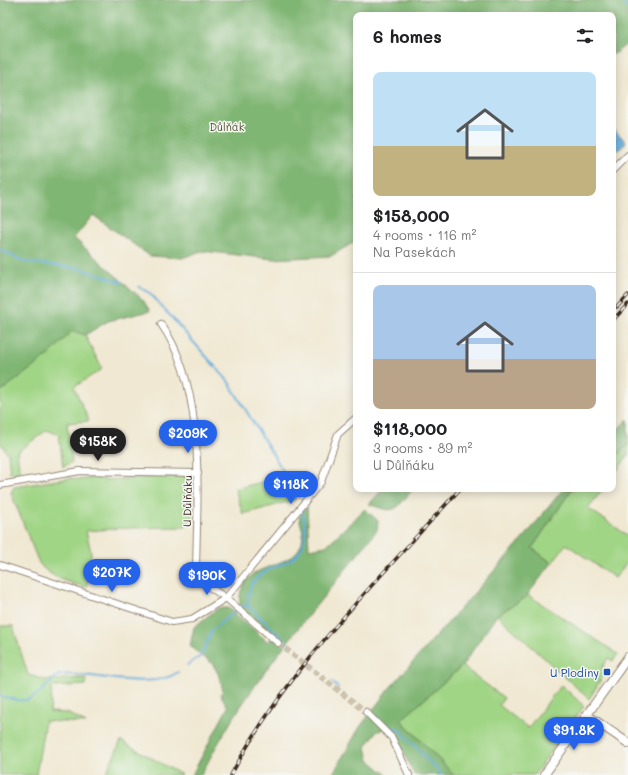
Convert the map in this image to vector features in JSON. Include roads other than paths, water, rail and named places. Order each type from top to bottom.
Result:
[{"type":"street","points":[[616,167],[628,154]]},
{"type":"street","name":"U Důlňáku","points":[[161,324],[170,338],[186,381],[195,428],[198,473],[196,571],[199,580],[226,598],[278,643]]},
{"type":"street","points":[[0,565],[172,622],[192,619],[226,598],[321,482],[338,434],[353,421]]},
{"type":"street","points":[[0,485],[80,471],[198,473]]},
{"type":"street","points":[[544,775],[628,657]]},
{"type":"street","points":[[366,712],[392,738],[409,775]]},
{"type":"street","points":[[587,715],[628,744]]},
{"type":"water","points":[[616,131],[626,142],[619,150],[616,150]]},
{"type":"waterway","points":[[621,0],[628,9]]},
{"type":"waterway","points":[[0,250],[26,262],[78,268],[122,282]]},
{"type":"waterway","points":[[139,287],[150,293],[228,381],[299,497]]},
{"type":"waterway","points":[[288,643],[248,606],[249,591],[254,581],[262,574],[289,560],[297,554],[303,545],[305,527],[302,509]]},
{"type":"waterway","points":[[187,665],[201,656],[212,630],[242,606],[248,606]]},
{"type":"waterway","points":[[0,696],[17,700],[28,700],[38,694],[56,676],[59,675],[88,676],[137,681],[166,678],[178,672]]},
{"type":"waterway","name":"U Důlňáku","points":[[332,682],[338,688]]},
{"type":"waterway","points":[[373,715],[389,727],[399,729],[442,775]]},
{"type":"tunnel","points":[[278,643],[366,712]]},
{"type":"railway","points":[[617,307],[628,295]]},
{"type":"railway","points":[[616,317],[628,304]]},
{"type":"railway","points":[[231,775],[254,735],[307,661],[336,625],[457,492]]},
{"type":"place","name":"U Plodiny","points":[[607,672]]},
{"type":"park label","name":"Důlňák","points":[[227,126]]}]
